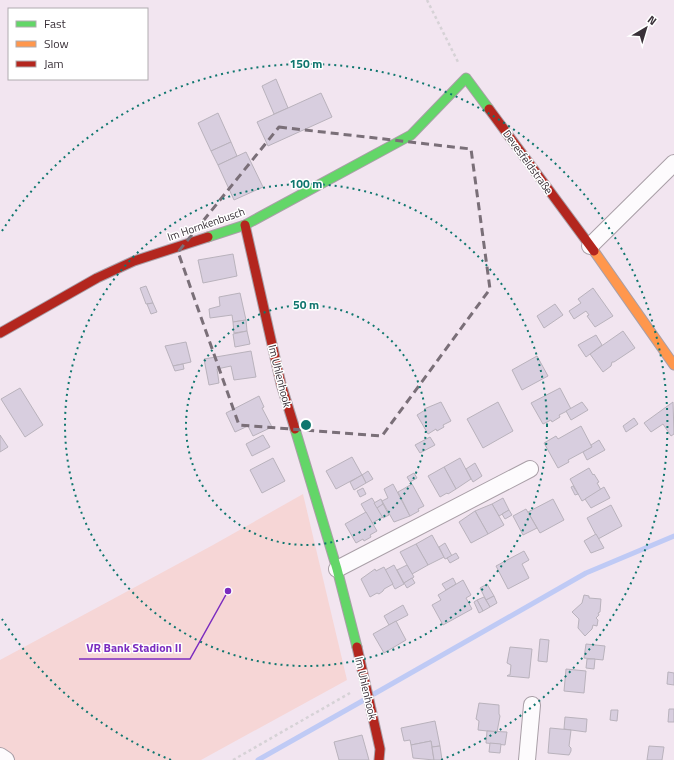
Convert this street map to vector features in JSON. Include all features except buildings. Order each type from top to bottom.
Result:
[{"type":"street","name":"Im Hornkenbusch","points":[[0,333],[97,278],[134,261],[246,225],[411,135],[466,78]]},
{"type":"street","name":"Devesfeldstraße","points":[[466,78],[590,246],[674,365]]},
{"type":"street","points":[[590,246],[674,163]]},
{"type":"street","name":"Im Uhlenhook","points":[[246,225],[281,384],[337,570],[366,684],[380,749],[379,760]]},
{"type":"street","points":[[337,570],[530,469]]},
{"type":"street","points":[[527,760],[532,705]]},
{"type":"street","points":[[0,756],[6,760]]},
{"type":"path","points":[[427,0],[466,78]]},
{"type":"path","points":[[233,760],[366,684]]},
{"type":"highlighted area","points":[[279,127],[471,149],[490,289],[382,436],[239,425],[178,252]]},
{"type":"shaded area","points":[[303,494],[347,680],[201,760],[0,760],[0,660],[213,545]]},
{"type":"waterway","points":[[374,694],[586,573],[674,536]]},
{"type":"waterway","points":[[258,760],[364,700]]},
{"type":"traffic: fast","points":[[208,237],[245,225],[411,135],[466,78],[489,109]]},
{"type":"traffic: fast","points":[[295,429],[337,569],[357,647]]},
{"type":"traffic: slow","points":[[594,251],[674,365]]},
{"type":"traffic: jam","points":[[489,109],[594,251]]},
{"type":"traffic: jam","points":[[245,225],[281,384],[295,429]]},
{"type":"traffic: jam","points":[[0,333],[97,278],[134,261],[208,237]]},
{"type":"traffic: jam","points":[[357,647],[380,749],[379,760]]},
{"type":"place","name":"VR Bank Stadion II","points":[[228,591]]}]
